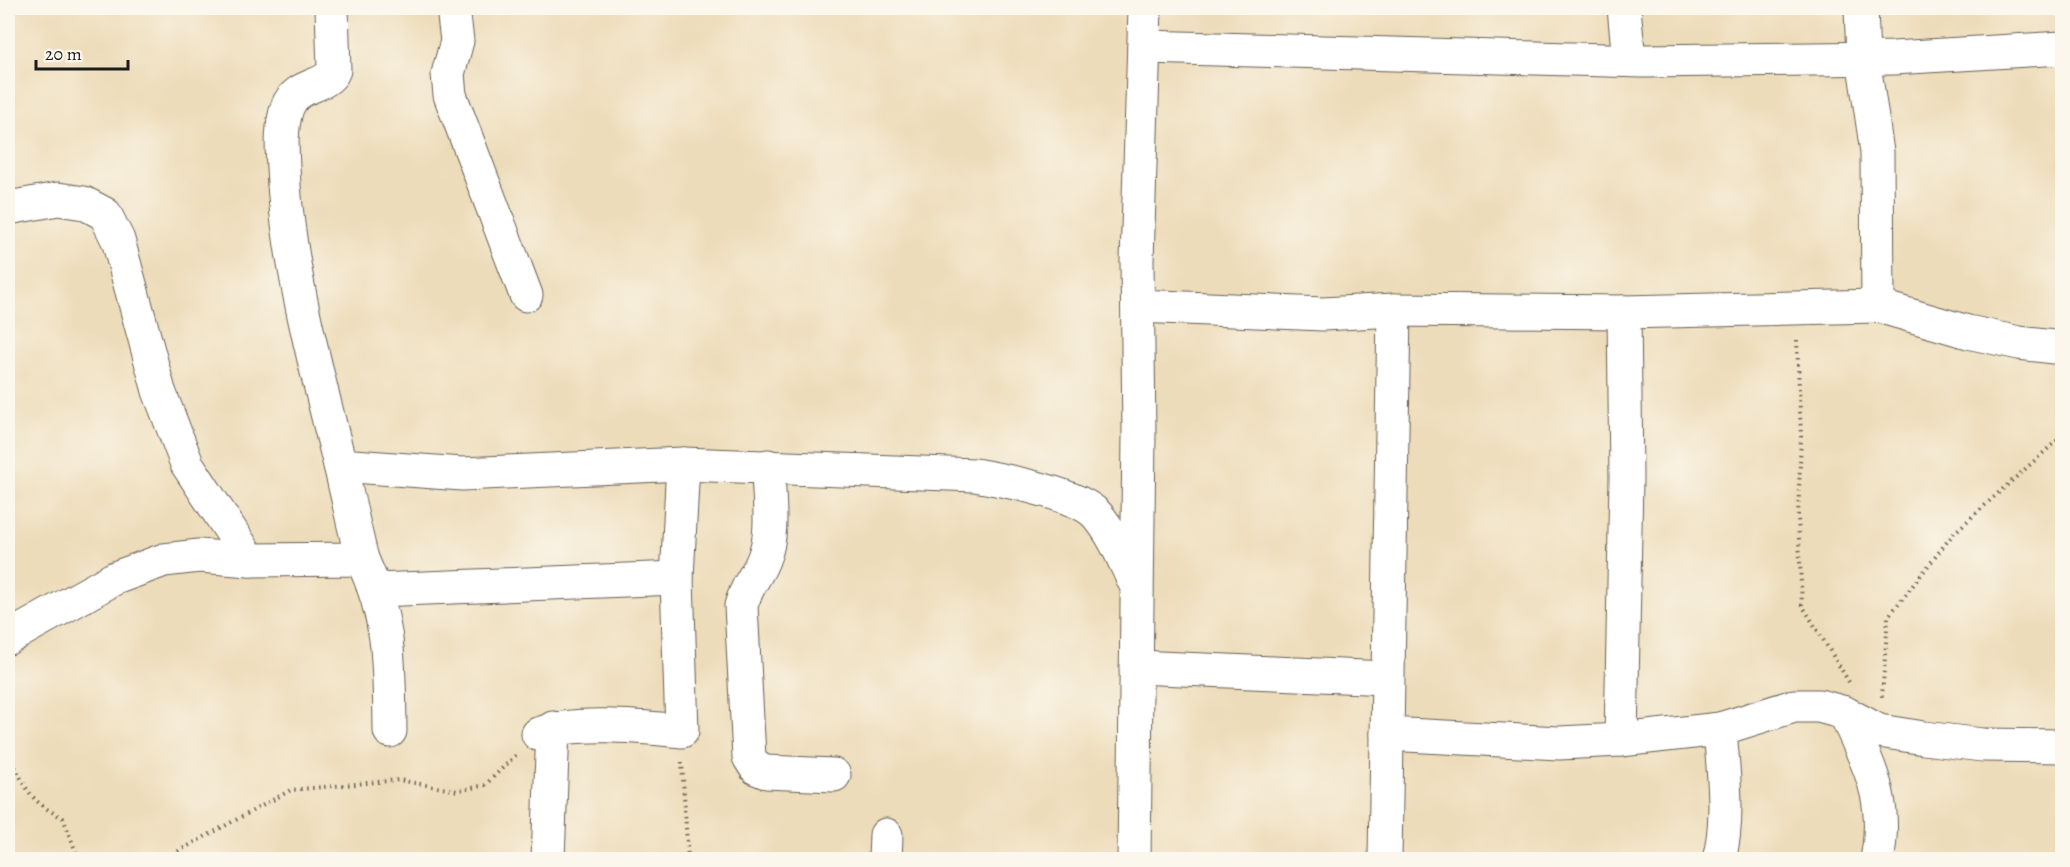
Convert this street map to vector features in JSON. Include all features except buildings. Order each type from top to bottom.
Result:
[{"type":"street","points":[[332,8],[334,69],[331,76],[324,81],[307,85],[287,106],[281,144],[286,209],[305,327],[362,559],[376,590],[384,619],[390,730]]},
{"type":"street","points":[[453,8],[457,41],[448,74],[450,95],[526,295]]},
{"type":"street","points":[[1134,860],[1138,306],[1145,8]]},
{"type":"street","points":[[1624,8],[1629,60]]},
{"type":"street","points":[[1861,8],[1863,58],[1877,152],[1878,306]]},
{"type":"street","points":[[1144,47],[1629,60],[1863,58],[2062,48]]},
{"type":"street","points":[[8,208],[58,199],[84,203],[105,214],[118,240],[159,391],[187,464],[250,560]]},
{"type":"street","points":[[1138,306],[1323,314],[1394,310],[1624,312],[1878,306],[1968,332],[2019,343],[2062,348]]},
{"type":"street","points":[[1385,860],[1394,310]]},
{"type":"street","points":[[1621,740],[1626,478],[1624,312]]},
{"type":"street","points":[[340,465],[462,474],[683,464],[975,475],[1014,482],[1086,505],[1097,514],[1137,588]]},
{"type":"street","points":[[548,860],[545,731],[630,726],[681,731],[677,578],[683,464]]},
{"type":"street","points":[[768,466],[768,542],[763,561],[746,586],[741,606],[749,757],[756,768],[766,772],[834,776]]},
{"type":"street","points":[[8,638],[115,578],[164,560],[199,556],[250,560],[362,559]]},
{"type":"street","points":[[376,590],[677,578]]},
{"type":"street","points":[[1136,667],[1388,678]]},
{"type":"street","points":[[1387,734],[1559,743],[1621,740],[1719,729],[1794,706],[1820,706],[1845,713],[1879,731],[1982,745],[2062,746]]},
{"type":"street","points":[[1845,713],[1872,773],[1881,806],[1882,835],[1877,860]]},
{"type":"street","points":[[1719,729],[1724,801],[1724,831],[1719,860]]},
{"type":"path","points":[[1796,308],[1801,436],[1798,517],[1802,605],[1879,731]]},
{"type":"path","points":[[1879,731],[1888,617],[1954,533],[2062,436]]},
{"type":"path","points":[[162,860],[291,790],[399,780],[458,791],[485,784],[545,731]]},
{"type":"path","points":[[681,731],[688,860]]},
{"type":"path","points":[[8,757],[12,760],[28,794],[63,819],[79,860]]}]
